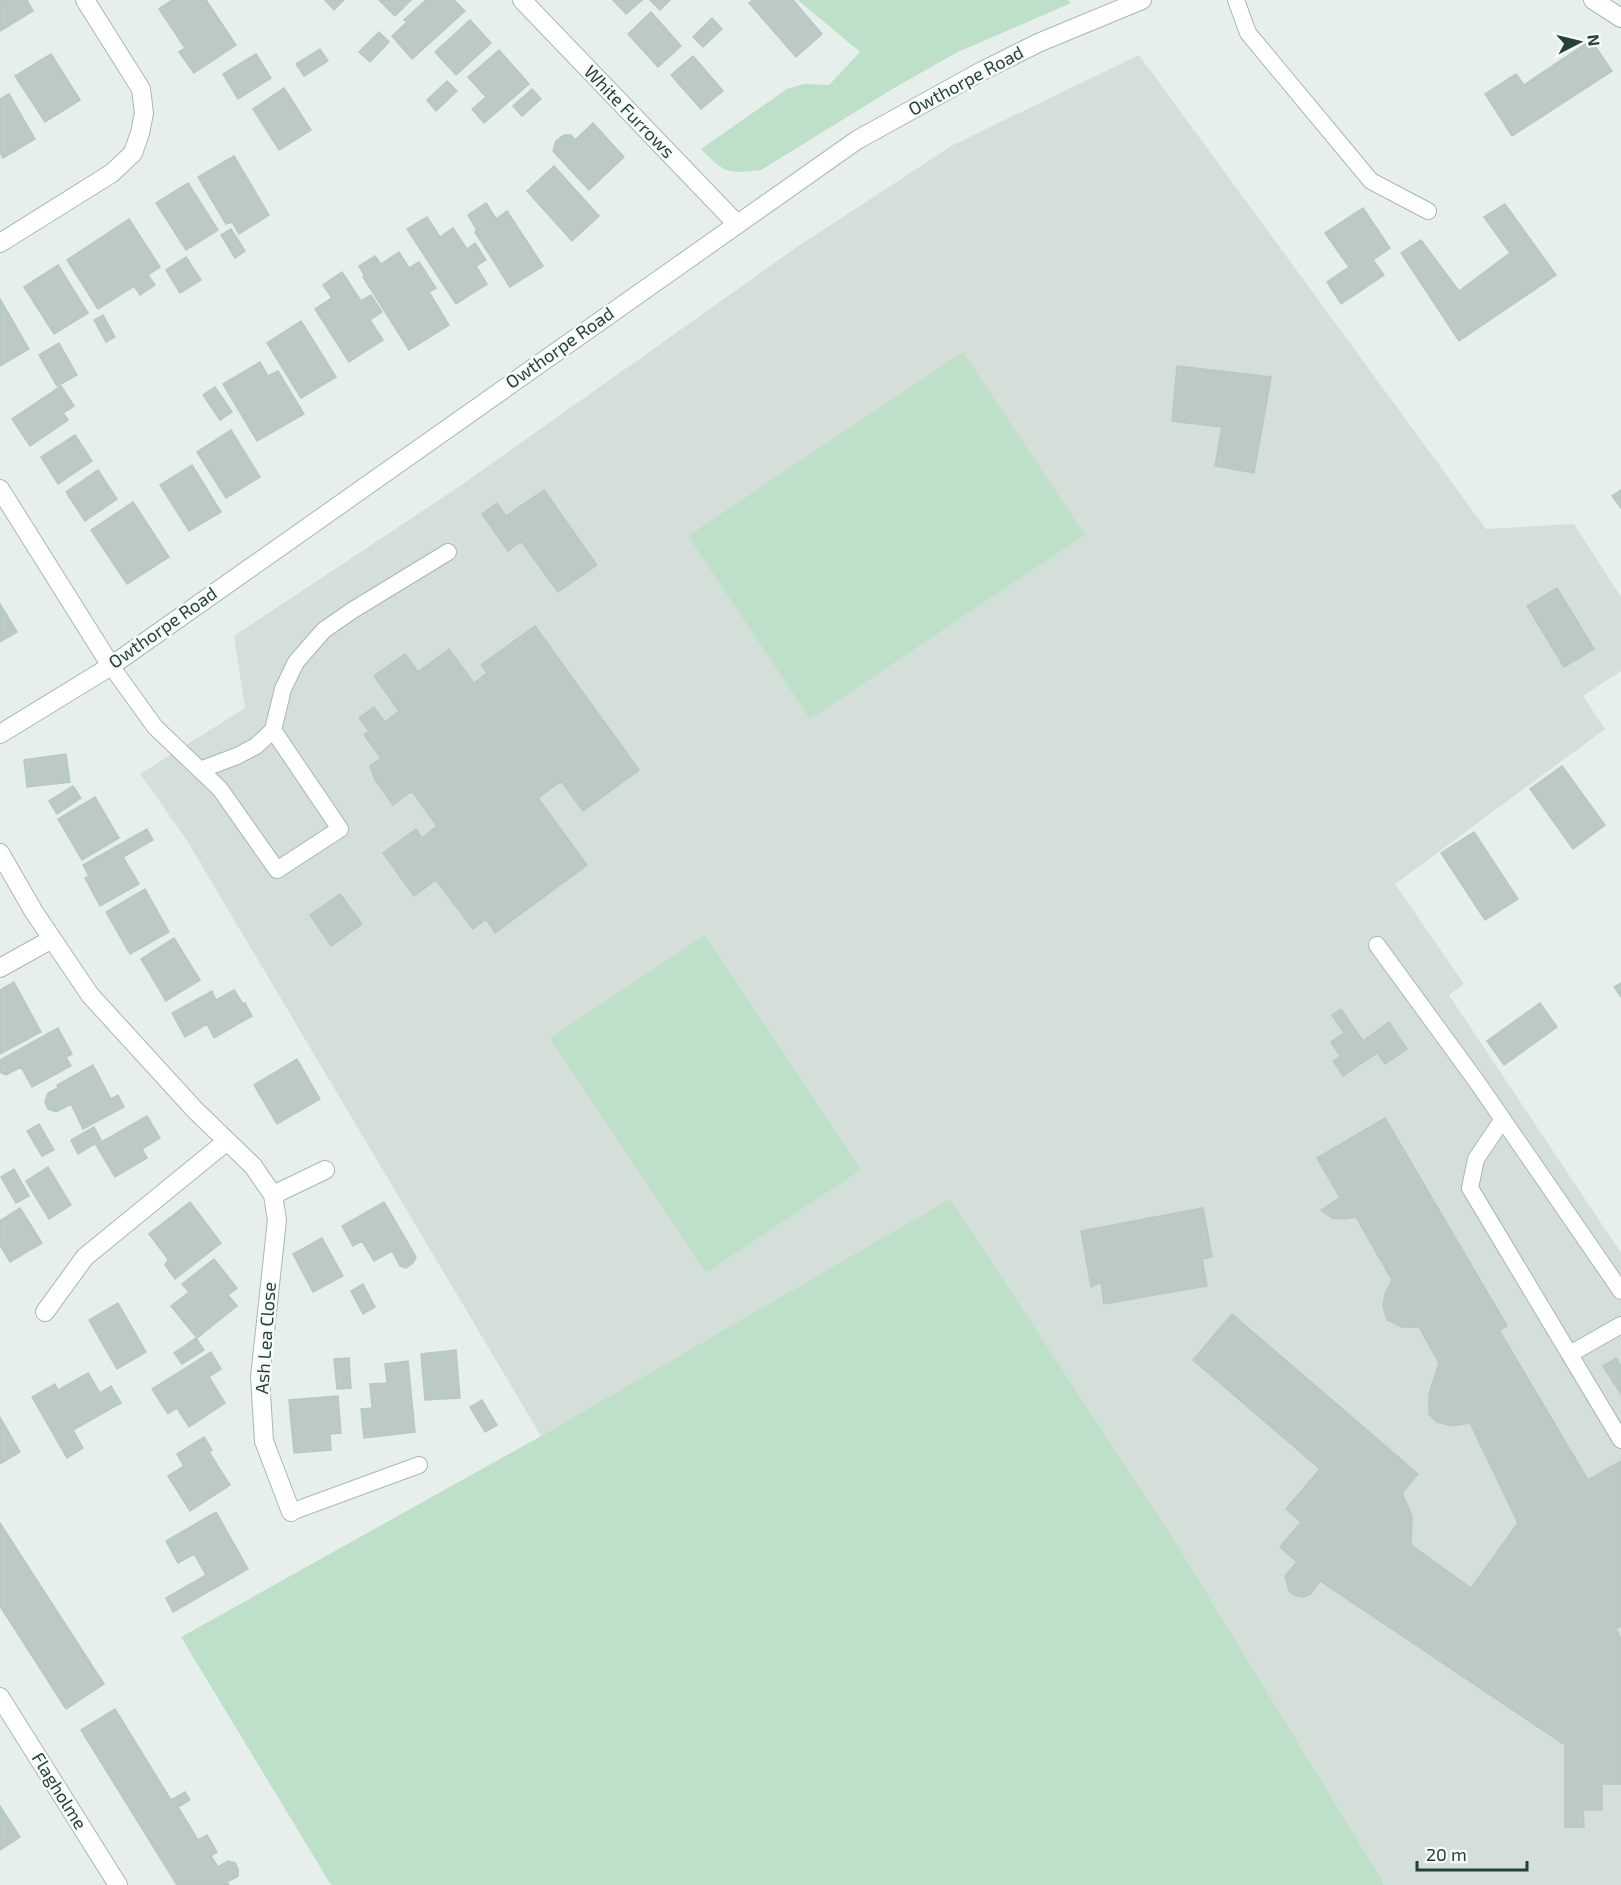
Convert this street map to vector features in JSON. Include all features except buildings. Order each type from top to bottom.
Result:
[{"type":"street","points":[[0,243],[112,173],[133,153],[140,133],[144,113],[141,89],[85,0]]},
{"type":"street","name":"White Furrows","points":[[522,0],[737,224]]},
{"type":"street","name":"Owthorpe Road","points":[[0,734],[111,666],[857,140],[955,85],[1038,43],[1142,0]]},
{"type":"street","points":[[1593,0],[1620,15]]},
{"type":"street","points":[[0,489],[111,666]]},
{"type":"street","name":"Ash Lea Close","points":[[0,853],[34,912],[90,995],[195,1110],[253,1166],[273,1195],[277,1220],[260,1377],[264,1441],[291,1512]]},
{"type":"street","points":[[0,968],[52,939]]},
{"type":"street","points":[[45,1312],[85,1257],[227,1141]]},
{"type":"street","points":[[273,1195],[325,1170]]},
{"type":"street","name":"Flagholme","points":[[0,1697],[117,1885]]},
{"type":"lane","points":[[1236,0],[1248,33],[1371,181],[1428,211]]},
{"type":"lane","points":[[200,770],[256,746],[273,730],[283,688],[296,662],[324,630],[448,552]]},
{"type":"lane","points":[[111,666],[155,727],[220,789],[277,870],[340,829],[273,730]]},
{"type":"lane","points":[[1377,945],[1503,1119],[1621,1291]]},
{"type":"lane","points":[[1503,1119],[1476,1159],[1470,1188],[1621,1440]]},
{"type":"lane","points":[[1570,1354],[1621,1325]]},
{"type":"lane","points":[[291,1512],[419,1465]]},
{"type":"shaded area","points":[[1139,55],[1486,529],[1574,524],[1621,597],[1621,671],[1583,696],[1605,729],[1395,884],[1464,984],[1449,995],[1621,1253],[1621,1885],[1385,1885],[1175,1541],[950,1200],[541,1436],[186,839],[140,774],[245,708],[234,636],[460,486],[797,247],[953,145]]},
{"type":"green space","points":[[798,0],[1068,0],[1071,3],[956,53],[894,88],[761,170],[740,172],[727,170],[701,149],[787,89],[804,84],[829,85],[860,52]]},
{"type":"green space","points":[[963,352],[1085,535],[810,719],[688,536]]},
{"type":"green space","points":[[705,935],[861,1170],[706,1273],[550,1038]]},
{"type":"green space","points":[[950,1199],[1175,1541],[1385,1885],[331,1885],[181,1637],[541,1436]]}]
